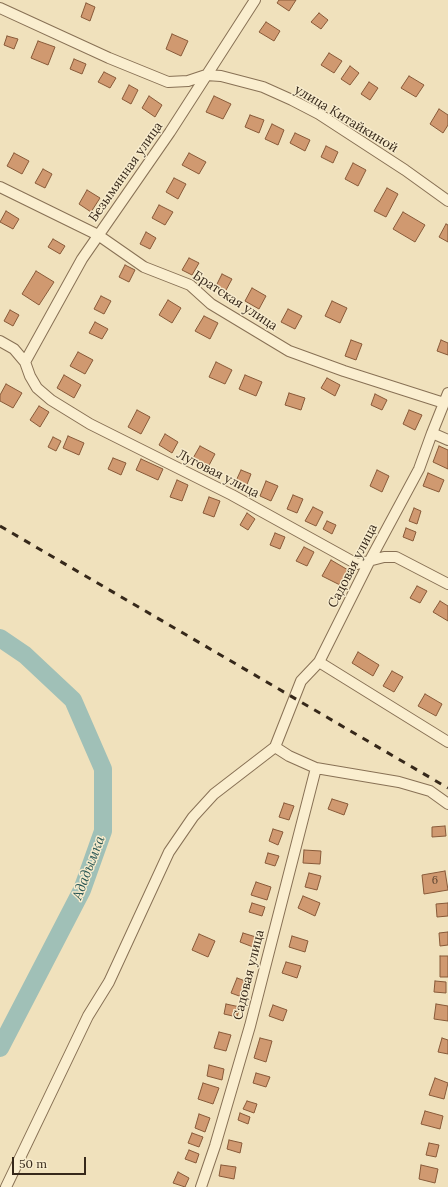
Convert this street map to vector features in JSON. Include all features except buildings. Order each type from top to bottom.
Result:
[{"type":"street","name":"Безымянная улица","points":[[25,362],[82,259],[170,132],[255,0]]},
{"type":"street","name":"улица Китайкиной","points":[[0,8],[109,58],[168,82],[188,81],[206,74],[221,76],[263,87],[319,114],[405,170],[448,201]]},
{"type":"street","name":"Братская улица","points":[[0,187],[98,235],[144,267],[190,285],[211,304],[289,351],[344,371],[446,398]]},
{"type":"street","name":"Луговая улица","points":[[0,341],[14,349],[25,362],[30,376],[37,388],[66,410],[232,496],[357,564],[384,557],[396,557],[448,584]]},
{"type":"street","name":"Садовая улица","points":[[275,747],[301,682],[319,662],[369,562],[420,469],[446,398]]},
{"type":"street","points":[[432,433],[448,440]]},
{"type":"street","points":[[319,662],[448,742]]},
{"type":"street","points":[[6,1187],[88,1016],[109,982],[169,852],[193,816],[214,794],[275,747],[316,768],[399,782],[430,791],[448,804]]},
{"type":"street","name":"Садовая улица","points":[[201,1187],[216,1146],[250,1026],[316,768]]},
{"type":"waterway","name":"Ададымка","points":[[0,638],[25,655],[73,700],[103,769],[103,831],[82,890],[0,1048]]},
{"type":"railway","points":[[0,526],[448,788]]}]
